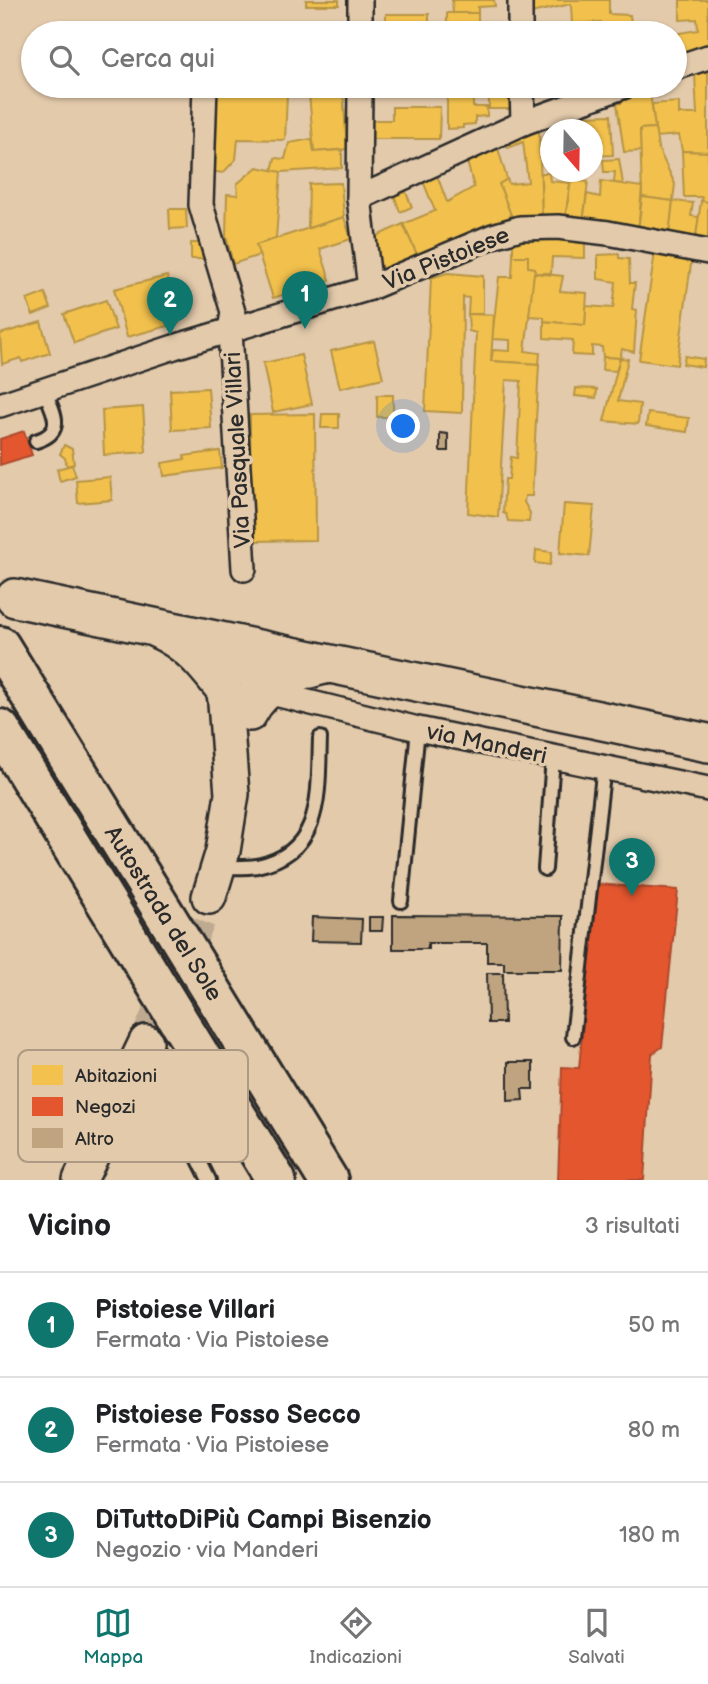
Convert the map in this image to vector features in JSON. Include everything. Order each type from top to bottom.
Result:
[{"type":"highway","name":"Autostrada del Sole","points":[[0,646],[328,1180]]},
{"type":"highway","name":"Autostrada del Sole","points":[[0,729],[196,1050]]},
{"type":"highway","name":"Autostrada del Sole","points":[[248,1134],[276,1180]]},
{"type":"main road","points":[[15,598],[708,743]]},
{"type":"street","points":[[360,0],[360,21]]},
{"type":"street","points":[[520,0],[520,21]]},
{"type":"street","points":[[687,64],[708,57]]},
{"type":"street","points":[[205,98],[201,205],[233,312],[230,331]]},
{"type":"street","points":[[360,98],[359,198],[370,288]]},
{"type":"street","points":[[522,98],[523,122]]},
{"type":"street","points":[[359,198],[523,122],[591,98]]},
{"type":"street","name":"Via Pistoiese","points":[[0,405],[370,288],[494,236],[520,228],[558,227],[608,233],[708,252]]},
{"type":"street","name":"Via Pasquale Villari","points":[[230,331],[244,569]]},
{"type":"street","points":[[143,624],[177,640],[202,663],[223,690]]},
{"type":"street","points":[[214,882],[229,823],[232,794],[223,677],[228,663],[243,645],[262,697]]},
{"type":"street","points":[[230,754],[262,697],[289,678],[334,664]]},
{"type":"street","name":"via Manderi","points":[[262,697],[708,789]]},
{"type":"street","points":[[80,1180],[89,1162]]},
{"type":"lane","points":[[36,441],[48,436],[57,419],[44,390]]},
{"type":"lane","points":[[401,901],[418,729]]},
{"type":"lane","points":[[214,882],[283,858],[298,846],[308,831],[317,806],[320,738]]},
{"type":"lane","points":[[545,869],[553,757]]},
{"type":"lane","points":[[573,1037],[604,766]]},
{"type":"lane","points":[[200,1162],[209,1180]]},
{"type":"building: Abitazioni","points":[[306,0],[339,0],[339,5],[306,5]]},
{"type":"building: Abitazioni","points":[[452,0],[494,0],[495,6],[478,7],[478,13],[453,13]]},
{"type":"building: Abitazioni","points":[[531,0],[609,0],[609,14],[630,15],[631,21],[572,21],[571,4],[531,13]]},
{"type":"building: Abitazioni","points":[[680,0],[708,0],[708,48],[687,53],[687,32],[698,30],[697,19],[680,20]]},
{"type":"building: Abitazioni","points":[[447,13],[478,13],[478,21],[447,21]]},
{"type":"building: Abitazioni","points":[[386,14],[429,14],[429,21],[386,21]]},
{"type":"building: Abitazioni","points":[[708,72],[708,152],[682,151],[679,135],[656,137],[652,104],[679,102],[679,114],[697,114],[695,74]]},
{"type":"building: Abitazioni","points":[[209,98],[287,98],[285,140],[238,139],[236,159],[223,173],[209,171]]},
{"type":"building: Abitazioni","points":[[309,98],[344,98],[347,149],[314,152]]},
{"type":"building: Abitazioni","points":[[447,98],[473,98],[473,107],[487,107],[487,116],[475,117],[475,124],[447,129]]},
{"type":"building: Abitazioni","points":[[489,98],[511,98],[511,109],[489,109]]},
{"type":"building: Abitazioni","points":[[620,98],[651,98],[655,128],[640,129],[641,151],[624,152],[617,104],[621,103]]},
{"type":"building: Abitazioni","points":[[392,107],[440,107],[439,139],[368,139],[368,120],[392,120]]},
{"type":"building: Abitazioni","points":[[611,115],[613,155],[603,155],[603,119],[585,119],[585,116]]},
{"type":"building: Abitazioni","points":[[539,128],[542,219],[512,218],[499,184],[507,179],[509,184],[528,182],[523,142],[508,148],[505,140]]},
{"type":"building: Abitazioni","points":[[655,128],[658,148],[675,184],[673,201],[642,197],[640,129]]},
{"type":"building: Abitazioni","points":[[312,139],[314,152],[342,150],[342,168],[272,171],[275,158],[285,159],[289,143]]},
{"type":"building: Abitazioni","points":[[497,145],[507,179],[499,184],[512,218],[419,259],[403,224],[435,211],[421,176],[435,170],[447,202],[474,187],[466,158]]},
{"type":"building: Abitazioni","points":[[682,151],[708,152],[708,202],[701,201],[702,197],[684,197]]},
{"type":"building: Abitazioni","points":[[619,159],[623,184],[614,183],[615,172],[604,172],[603,160]]},
{"type":"building: Abitazioni","points":[[257,167],[281,172],[276,238],[256,245],[260,255],[233,264],[226,236],[227,194],[238,195],[237,184]]},
{"type":"building: Abitazioni","points":[[603,181],[642,187],[638,232],[583,223],[587,194],[600,197]]},
{"type":"building: Abitazioni","points":[[541,182],[570,183],[565,220],[542,219]]},
{"type":"building: Abitazioni","points":[[571,182],[588,182],[583,223],[565,220]]},
{"type":"building: Abitazioni","points":[[341,183],[344,217],[308,228],[309,184]]},
{"type":"building: Abitazioni","points":[[403,185],[412,207],[400,212],[392,189]]},
{"type":"building: Abitazioni","points":[[642,197],[673,201],[669,236],[638,232]]},
{"type":"building: Abitazioni","points":[[673,201],[693,203],[691,216],[699,217],[695,243],[669,236]]},
{"type":"building: Abitazioni","points":[[701,201],[708,202],[708,245],[695,243]]},
{"type":"building: Abitazioni","points":[[169,209],[186,209],[187,228],[170,229]]},
{"type":"building: Abitazioni","points":[[344,217],[351,239],[320,249],[330,280],[273,298],[256,245]]},
{"type":"building: Abitazioni","points":[[403,224],[419,259],[380,275],[372,238]]},
{"type":"building: Abitazioni","points":[[513,236],[585,237],[585,258],[552,257],[551,273],[534,273],[535,268],[528,267],[528,256],[513,256]]},
{"type":"building: Abitazioni","points":[[191,243],[203,243],[203,259],[191,259]]},
{"type":"building: Abitazioni","points":[[655,252],[692,257],[677,365],[639,360]]},
{"type":"building: Abitazioni","points":[[619,254],[619,258],[629,259],[630,283],[635,283],[632,309],[637,310],[634,352],[622,349],[620,358],[603,357],[602,347],[592,346],[592,356],[572,355],[573,340],[544,338],[544,321],[585,325],[586,306],[613,308],[616,282],[598,279],[598,255]]},
{"type":"building: Abitazioni","points":[[513,256],[528,256],[528,267],[535,268],[525,351],[540,353],[539,364],[491,361],[493,350],[510,351],[510,340],[492,339],[499,277],[512,277]]},
{"type":"building: Abitazioni","points":[[447,273],[483,276],[483,314],[468,314],[469,298],[463,297],[462,413],[425,411],[431,278]]},
{"type":"building: Abitazioni","points":[[534,273],[563,276],[560,291],[587,293],[585,325],[544,321],[544,317],[529,316]]},
{"type":"building: Abitazioni","points":[[167,276],[179,323],[127,337],[114,289]]},
{"type":"building: Abitazioni","points":[[45,293],[51,308],[33,315],[27,300]]},
{"type":"building: Abitazioni","points":[[106,300],[116,329],[74,343],[64,314]]},
{"type":"building: Abitazioni","points":[[468,314],[494,315],[491,361],[539,364],[532,496],[525,496],[524,502],[530,513],[529,522],[508,521],[503,513],[505,479],[509,479],[511,457],[517,458],[521,381],[506,380],[498,517],[468,513],[476,333],[469,331]]},
{"type":"building: Abitazioni","points":[[41,322],[50,353],[22,362],[21,358],[2,364],[0,334]]},
{"type":"building: Abitazioni","points":[[374,341],[383,378],[340,388],[331,351]]},
{"type":"building: Abitazioni","points":[[301,355],[312,404],[273,412],[263,363]]},
{"type":"building: Abitazioni","points":[[685,356],[704,359],[703,367],[683,364]]},
{"type":"building: Abitazioni","points":[[603,357],[620,358],[616,371],[602,370]]},
{"type":"building: Abitazioni","points":[[620,358],[628,359],[618,401],[640,404],[638,424],[604,421]]},
{"type":"building: Abitazioni","points":[[208,388],[211,428],[172,430],[170,390]]},
{"type":"building: Abitazioni","points":[[576,388],[597,389],[596,398],[575,396]]},
{"type":"building: Abitazioni","points":[[377,395],[393,395],[393,417],[377,417]]},
{"type":"building: Abitazioni","points":[[143,407],[146,452],[104,455],[102,410]]},
{"type":"building: Abitazioni","points":[[648,413],[689,418],[687,432],[646,426]]},
{"type":"building: Abitazioni","points":[[315,414],[316,540],[251,541],[250,415]]},
{"type":"building: Abitazioni","points":[[322,414],[339,414],[339,428],[321,428]]},
{"type":"building: Abitazioni","points":[[64,445],[72,449],[74,464],[67,466],[65,458],[60,454]]},
{"type":"building: Abitazioni","points":[[220,451],[222,468],[164,476],[162,463],[185,459],[184,456]]},
{"type":"building: Abitazioni","points":[[72,465],[76,476],[60,481],[57,469]]},
{"type":"building: Abitazioni","points":[[110,477],[112,500],[78,503],[76,480]]},
{"type":"building: Abitazioni","points":[[564,504],[594,506],[589,556],[560,553]]},
{"type":"building: Abitazioni","points":[[536,550],[552,552],[550,565],[535,563]]},
{"type":"building: Negozi","points":[[24,431],[32,455],[0,465],[0,439]]},
{"type":"building: Negozi","points":[[596,884],[678,890],[662,1047],[652,1054],[644,1180],[558,1180],[562,1067],[579,1068]]},
{"type":"building: Altro","points":[[440,433],[448,434],[448,451],[440,451]]},
{"type":"building: Altro","points":[[393,915],[563,916],[562,970],[504,970],[504,962],[487,962],[487,943],[428,943],[428,949],[393,949]]},
{"type":"building: Altro","points":[[312,917],[362,919],[361,942],[311,941]]},
{"type":"building: Altro","points":[[369,917],[383,917],[382,931],[369,931]]},
{"type":"building: Altro","points":[[487,973],[503,973],[504,1023],[488,1023]]},
{"type":"building: Altro","points":[[508,1062],[533,1062],[533,1089],[522,1089],[523,1100],[508,1101]]},
{"type":"tunnel","points":[[146,1042],[209,897]]},
{"type":"place","name":"Pistoiese Villari","points":[[305,329]]},
{"type":"place","name":"Pistoiese Fosso Secco","points":[[170,335]]},
{"type":"place","name":"DiTuttoDiPiù Campi Bisenzio","points":[[632,896]]}]
